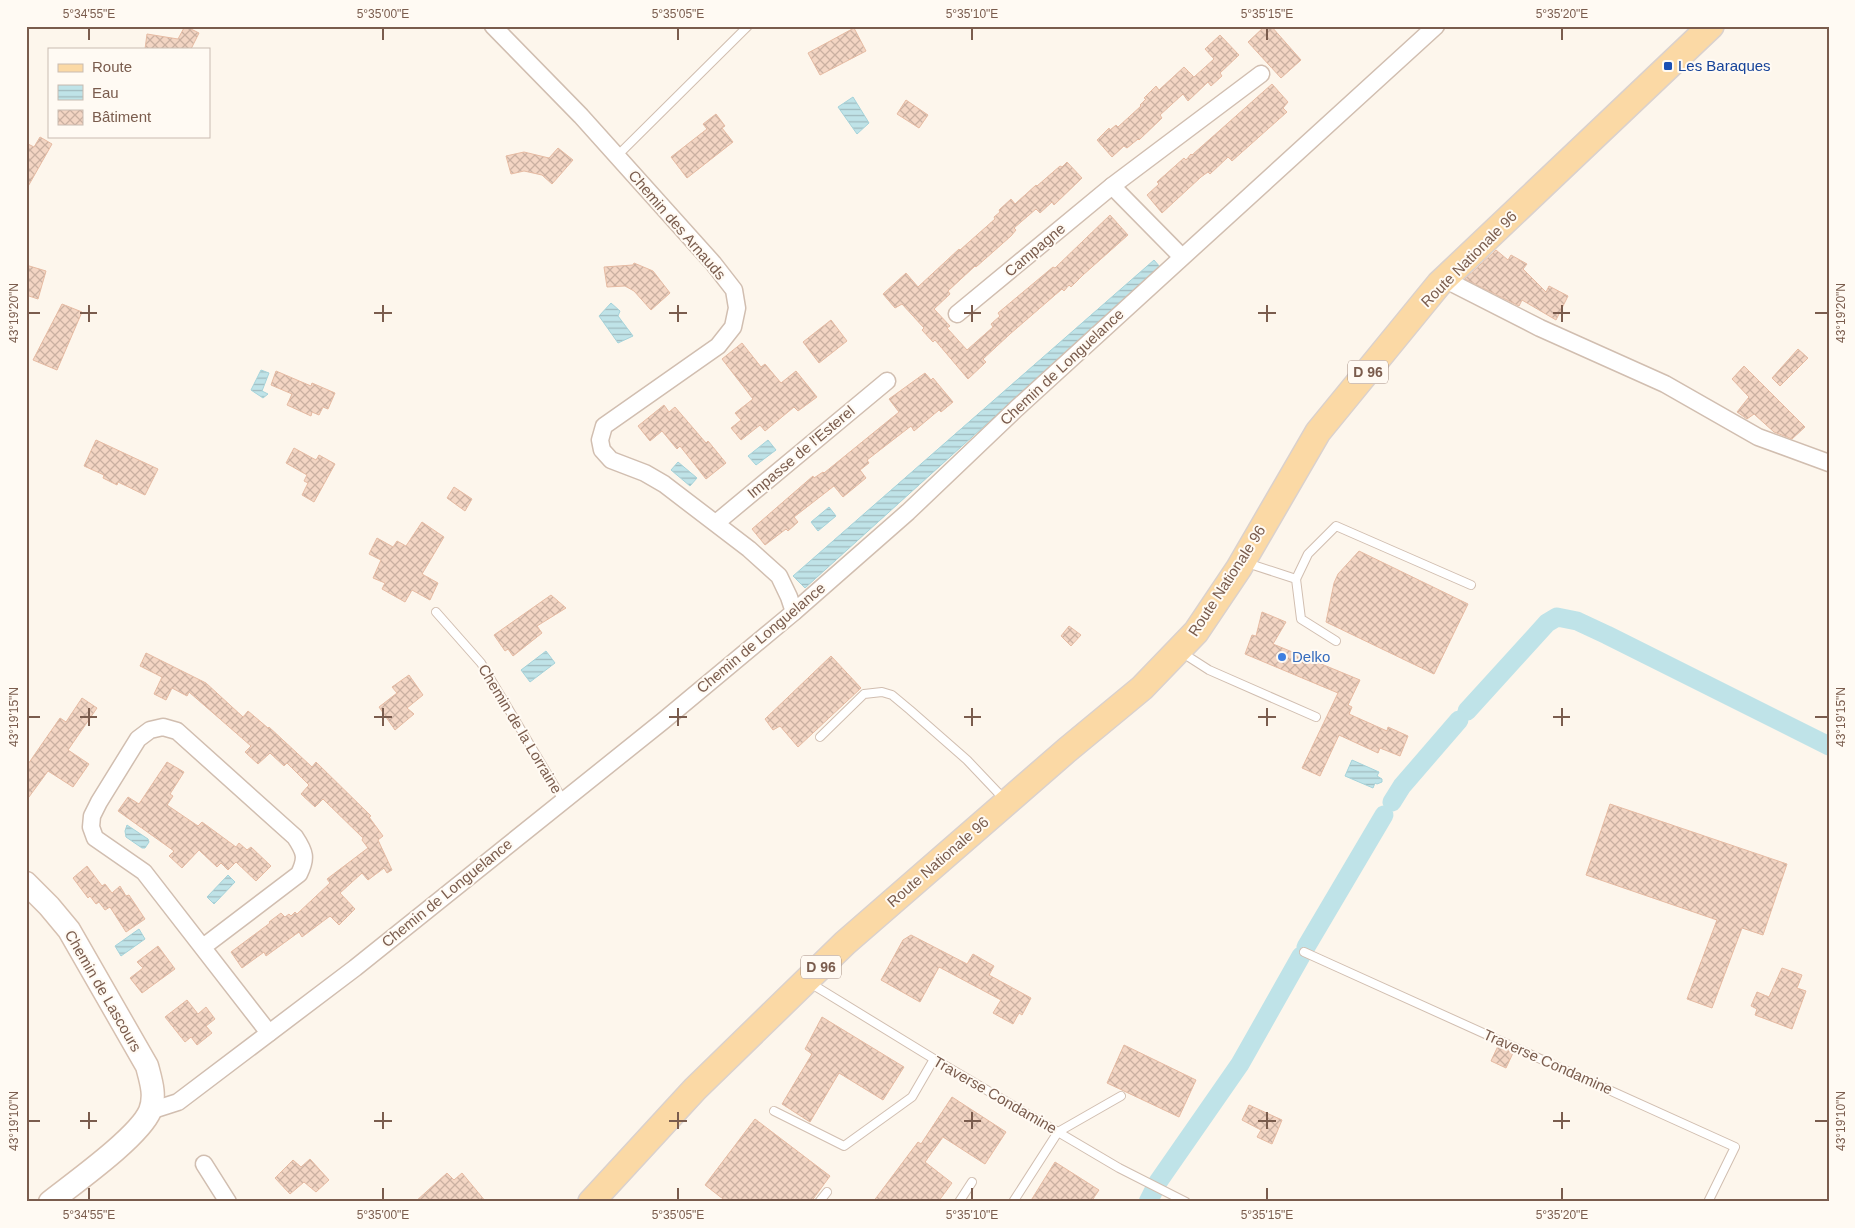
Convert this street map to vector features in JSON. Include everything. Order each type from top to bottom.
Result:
[{"type":"main road","name":"Route Nationale 96","points":[[591,1202],[695,1089],[845,943],[1142,688],[1178,651],[1196,632],[1242,561],[1318,432],[1444,279],[1710,26]]},
{"type":"street","name":"Chemin des Arnauds","points":[[493,26],[581,116],[713,263],[734,290],[737,308],[733,327],[718,346],[604,426],[600,440],[602,450],[611,460],[645,473],[664,484],[750,549],[779,576],[794,612]]},
{"type":"street","name":"Chemin de Longuelance","points":[[150,1111],[178,1102],[354,968],[663,721],[794,612],[908,512],[1016,408],[1436,26]]},
{"type":"street","name":"Campagne","points":[[957,314],[1112,186],[1261,74]]},
{"type":"street","points":[[1112,186],[1182,257]]},
{"type":"street","points":[[1444,279],[1540,328],[1666,384],[1758,437],[1829,464]]},
{"type":"street","name":"Impasse de l'Esterel","points":[[716,523],[886,381]]},
{"type":"street","points":[[203,948],[299,874],[304,862],[303,849],[295,836],[177,731],[163,727],[150,730],[138,740],[99,802],[92,816],[91,827],[95,838],[144,872],[203,948],[269,1033]]},
{"type":"street","name":"Chemin de Lascours","points":[[26,883],[50,906],[69,930],[148,1066],[153,1089],[150,1111]]},
{"type":"street","points":[[50,1202],[136,1131],[150,1111]]},
{"type":"street","points":[[204,1164],[228,1202]]},
{"type":"lane","points":[[617,156],[748,26]]},
{"type":"lane","points":[[1336,641],[1301,619],[1296,579],[1308,554],[1336,526],[1470,585]]},
{"type":"lane","points":[[1242,561],[1296,579]]},
{"type":"lane","name":"Chemin de la Lorraine","points":[[436,612],[481,663],[563,800]]},
{"type":"lane","points":[[1178,651],[1209,670],[1316,717]]},
{"type":"lane","points":[[820,737],[864,694],[882,692],[892,695],[967,760],[993,785],[1007,802]]},
{"type":"lane","name":"Traverse Condamine","points":[[1304,952],[1735,1146],[1708,1202]]},
{"type":"lane","name":"Traverse Condamine","points":[[806,981],[1058,1132],[1120,1168],[1186,1202]]},
{"type":"lane","points":[[774,1111],[844,1146],[912,1097],[934,1059]]},
{"type":"lane","points":[[1013,1202],[1058,1132],[1121,1096]]},
{"type":"lane","points":[[959,1202],[972,1182]]},
{"type":"lane","points":[[819,1202],[827,1192]]},
{"type":"water","points":[[853,97],[869,123],[857,134],[838,107]]},
{"type":"water","points":[[1154,260],[1160,267],[805,588],[793,576]]},
{"type":"water","points":[[611,303],[620,311],[618,316],[633,336],[618,343],[599,316]]},
{"type":"water","points":[[261,370],[269,373],[262,391],[268,394],[263,398],[251,390]]},
{"type":"water","points":[[768,440],[776,450],[756,465],[748,456]]},
{"type":"water","points":[[678,462],[697,478],[690,486],[671,470]]},
{"type":"water","points":[[829,507],[836,516],[818,531],[811,522]]},
{"type":"water","points":[[546,651],[555,663],[530,682],[521,670]]},
{"type":"water","points":[[1352,760],[1379,772],[1377,776],[1382,779],[1382,782],[1375,783],[1373,788],[1345,776]]},
{"type":"water","points":[[127,825],[148,839],[149,842],[145,848],[142,848],[126,837]]},
{"type":"water","points":[[228,875],[235,882],[214,904],[207,897]]},
{"type":"water","points":[[139,929],[145,939],[121,956],[115,946]]},
{"type":"building","points":[[185,26],[199,33],[192,48],[145,48],[147,34],[178,39]]},
{"type":"building","points":[[1265,26],[1271,26],[1301,60],[1281,78],[1248,42]]},
{"type":"building","points":[[854,28],[866,51],[820,75],[808,53]]},
{"type":"building","points":[[1220,35],[1239,55],[1220,73],[1222,76],[1211,86],[1208,82],[1188,101],[1183,94],[1160,115],[1162,118],[1139,140],[1127,148],[1124,146],[1112,157],[1097,140],[1109,128],[1110,130],[1116,125],[1118,127],[1141,106],[1146,99],[1144,98],[1156,86],[1159,90],[1184,67],[1194,77],[1214,59],[1205,49]]},
{"type":"building","points":[[1272,84],[1288,102],[1283,108],[1287,112],[1232,161],[1228,157],[1210,174],[1208,172],[1201,177],[1162,213],[1147,195],[1159,184],[1157,182],[1184,158],[1186,160],[1192,155]]},
{"type":"building","points":[[906,100],[928,115],[919,128],[897,114]]},
{"type":"building","points":[[716,114],[725,126],[722,128],[733,142],[687,178],[671,157],[707,129],[703,124]]},
{"type":"building","points":[[40,137],[52,144],[26,190],[26,143],[34,147]]},
{"type":"building","points":[[558,148],[573,160],[552,184],[542,175],[524,171],[511,174],[506,156],[524,152],[549,158]]},
{"type":"building","points":[[1067,162],[1082,178],[1054,205],[1052,202],[1040,213],[1036,209],[1014,228],[1016,230],[1011,236],[948,291],[950,294],[934,309],[950,326],[947,328],[967,350],[993,327],[991,324],[1000,316],[998,313],[1053,267],[1055,268],[1110,215],[1128,235],[1071,287],[1069,285],[1064,291],[1062,289],[1010,334],[983,359],[986,362],[968,379],[935,340],[933,342],[922,330],[924,328],[902,304],[895,308],[883,294],[906,273],[918,287],[995,219],[994,217],[1000,212],[999,210],[1011,199],[1015,204],[1036,185]]},
{"type":"building","points":[[1496,250],[1508,260],[1511,255],[1527,264],[1523,269],[1546,292],[1549,286],[1568,296],[1556,320],[1522,300],[1519,306],[1465,279]]},
{"type":"building","points":[[634,263],[653,271],[670,293],[651,310],[634,291],[625,286],[607,287],[604,267],[633,265]]},
{"type":"building","points":[[26,265],[46,271],[38,299],[26,295]]},
{"type":"building","points":[[62,304],[82,312],[57,370],[33,360]]},
{"type":"building","points":[[831,320],[847,341],[819,363],[803,342]]},
{"type":"building","points":[[742,343],[761,367],[765,364],[781,383],[796,371],[817,397],[798,411],[794,407],[765,431],[760,425],[741,440],[731,428],[741,420],[735,413],[753,399],[722,359]]},
{"type":"building","points":[[1798,349],[1808,358],[1780,386],[1772,378]]},
{"type":"building","points":[[1744,366],[1805,427],[1792,439],[1774,432],[1754,414],[1747,419],[1737,412],[1749,397],[1732,379]]},
{"type":"building","points":[[276,371],[311,386],[312,383],[335,393],[328,409],[323,407],[319,415],[312,412],[311,416],[287,405],[292,394],[271,385]]},
{"type":"building","points":[[925,373],[931,380],[933,378],[953,402],[941,412],[939,410],[914,431],[911,426],[867,460],[869,463],[860,470],[866,478],[843,497],[834,486],[794,517],[798,522],[788,531],[786,529],[765,545],[752,529],[813,476],[814,478],[824,473],[899,412],[889,399]]},
{"type":"building","points":[[664,405],[669,412],[675,407],[706,443],[708,441],[726,463],[706,479],[680,446],[677,449],[662,431],[650,441],[638,426]]},
{"type":"building","points":[[96,440],[158,469],[145,495],[118,482],[117,485],[103,478],[104,475],[84,466]]},
{"type":"building","points":[[294,448],[316,460],[319,455],[335,464],[314,502],[302,495],[308,483],[304,481],[307,475],[286,463]]},
{"type":"building","points":[[454,487],[472,499],[465,511],[447,498]]},
{"type":"building","points":[[422,522],[444,537],[422,574],[438,583],[430,600],[412,590],[405,602],[382,589],[385,583],[373,578],[381,560],[369,554],[377,538],[393,547],[397,541],[406,546]]},
{"type":"building","points":[[1359,551],[1468,604],[1434,674],[1326,622],[1334,583],[1338,574]]},
{"type":"building","points":[[551,595],[566,608],[537,626],[542,633],[513,656],[508,649],[505,651],[494,635]]},
{"type":"building","points":[[1262,612],[1286,622],[1273,644],[1360,680],[1348,705],[1352,707],[1349,714],[1387,731],[1388,727],[1408,736],[1400,756],[1380,748],[1378,753],[1339,735],[1320,776],[1302,768],[1338,693],[1245,654],[1252,635],[1256,636]]},
{"type":"building","points":[[1069,626],[1081,635],[1071,646],[1061,636]]},
{"type":"building","points":[[146,653],[206,683],[243,717],[248,711],[269,727],[312,767],[316,762],[371,816],[369,817],[383,836],[378,840],[392,870],[387,873],[384,868],[368,880],[362,873],[340,893],[355,909],[339,925],[330,916],[302,937],[299,932],[266,956],[264,952],[242,968],[231,952],[281,913],[285,917],[289,914],[291,916],[295,912],[297,914],[330,883],[327,879],[368,848],[362,840],[363,838],[323,799],[315,807],[301,794],[309,785],[287,763],[284,766],[270,753],[258,764],[245,752],[251,746],[189,692],[187,696],[172,688],[166,700],[154,694],[162,677],[140,666]]},
{"type":"building","points":[[831,656],[861,688],[798,747],[780,726],[773,730],[765,719]]},
{"type":"building","points":[[409,675],[423,695],[407,708],[414,714],[395,730],[379,707],[397,693],[392,687]]},
{"type":"building","points":[[82,698],[97,708],[68,750],[89,764],[73,787],[48,771],[26,801],[26,767],[60,718],[66,722]]},
{"type":"building","points":[[167,762],[184,772],[170,794],[173,796],[167,805],[198,826],[202,822],[236,847],[239,843],[247,850],[251,847],[271,866],[256,881],[236,862],[228,870],[221,863],[217,867],[199,850],[182,868],[169,856],[174,851],[118,811],[128,797],[139,804]]},
{"type":"building","points":[[1610,804],[1787,864],[1763,935],[1742,928],[1712,1008],[1687,999],[1717,920],[1586,875]]},
{"type":"building","points":[[87,866],[102,886],[105,884],[112,893],[120,886],[126,896],[129,895],[145,919],[126,932],[110,907],[105,910],[99,902],[96,904],[90,896],[88,898],[73,878]]},
{"type":"building","points":[[911,935],[967,964],[973,954],[994,966],[989,975],[1031,998],[1022,1015],[1019,1013],[1013,1024],[993,1013],[1001,1000],[939,967],[920,1002],[881,980],[903,940]]},
{"type":"building","points":[[158,946],[175,969],[142,993],[130,978],[143,968],[137,962]]},
{"type":"building","points":[[1782,968],[1802,975],[1797,988],[1806,991],[1792,1029],[1755,1015],[1757,1009],[1751,1006],[1757,992],[1769,997]]},
{"type":"building","points":[[187,1000],[198,1014],[206,1007],[215,1019],[206,1026],[212,1033],[197,1045],[191,1037],[185,1042],[165,1017]]},
{"type":"building","points":[[822,1017],[904,1067],[883,1100],[839,1073],[810,1122],[782,1104],[812,1054],[805,1049]]},
{"type":"building","points":[[1124,1045],[1196,1080],[1179,1117],[1107,1083]]},
{"type":"building","points":[[1498,1046],[1513,1053],[1506,1068],[1491,1061]]},
{"type":"building","points":[[952,1097],[1006,1132],[985,1164],[943,1137],[925,1162],[952,1183],[938,1202],[873,1202],[918,1142],[921,1144]]},
{"type":"building","points":[[1249,1105],[1282,1120],[1272,1144],[1257,1137],[1261,1130],[1242,1120]]},
{"type":"building","points":[[755,1119],[830,1176],[811,1202],[727,1202],[705,1185]]},
{"type":"building","points":[[310,1159],[329,1180],[316,1192],[304,1182],[290,1194],[275,1178],[293,1160],[301,1167]]},
{"type":"building","points":[[1055,1162],[1099,1190],[1091,1202],[1030,1202]]},
{"type":"building","points":[[447,1173],[454,1180],[462,1173],[486,1202],[415,1202]]},
{"type":"waterway","points":[[1467,711],[1547,623],[1557,617],[1577,621],[1607,635],[1829,746]]},
{"type":"waterway","points":[[1392,802],[1402,786],[1459,720]]},
{"type":"waterway","points":[[1306,947],[1384,815]]},
{"type":"waterway","points":[[1158,1182],[1240,1064],[1301,956]]},
{"type":"waterway","points":[[1148,1202],[1154,1190]]},
{"type":"place","name":"Les Baraques","points":[[1668,66]]},
{"type":"place","name":"Delko","points":[[1282,657]]}]
